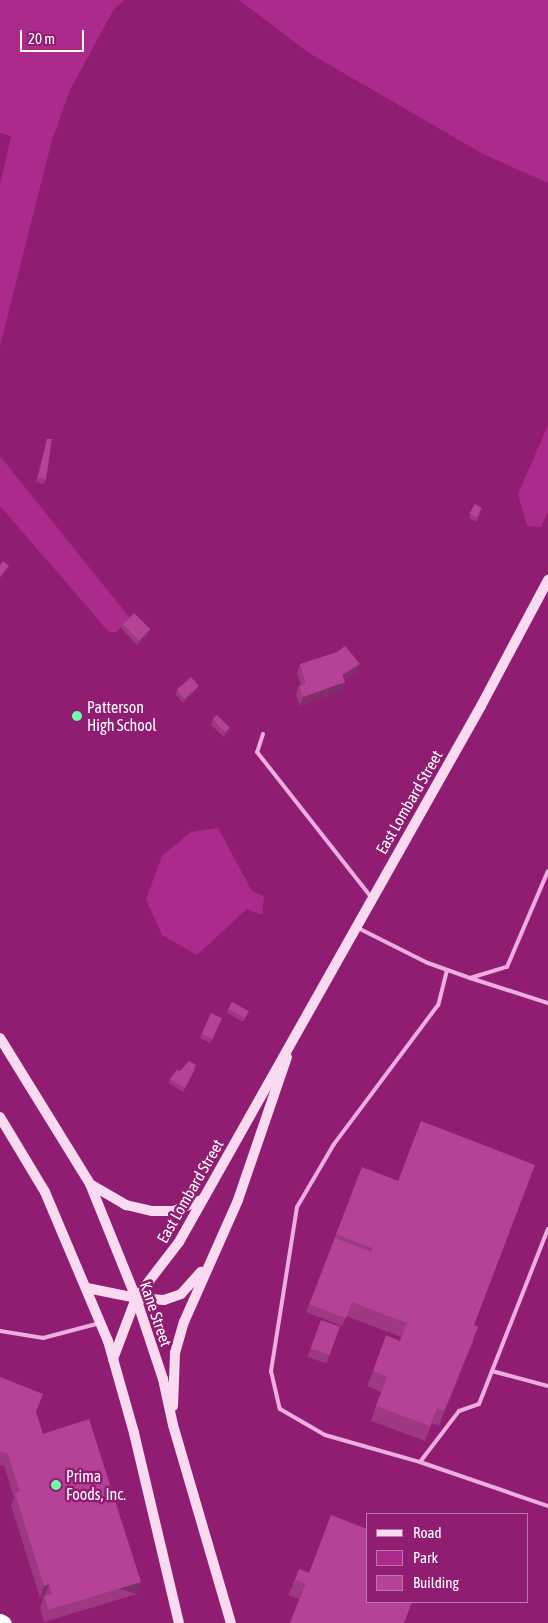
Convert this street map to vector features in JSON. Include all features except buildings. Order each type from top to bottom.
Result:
[{"type":"highway","points":[[0,1621],[4,1623]]},
{"type":"main road","name":"East Lombard Street","points":[[113,1359],[136,1298],[179,1242],[548,580]]},
{"type":"main road","name":"East Lombard Street","points":[[212,1254],[257,1149],[294,1036]]},
{"type":"main road","name":"Kane Street","points":[[0,1038],[90,1184],[136,1298],[163,1379],[173,1424],[231,1623]]},
{"type":"main road","points":[[0,1117],[45,1192],[101,1323],[134,1433],[179,1623]]},
{"type":"main road","points":[[90,1184],[126,1205],[152,1211],[174,1211],[203,1199]]},
{"type":"main road","points":[[86,1288],[136,1298],[164,1300],[182,1294],[212,1254]]},
{"type":"main road","points":[[173,1424],[174,1353],[212,1254]]},
{"type":"lane","points":[[263,734],[257,752],[372,898]]},
{"type":"lane","points":[[470,978],[507,968],[548,871]]},
{"type":"lane","points":[[356,927],[428,963],[548,1003]]},
{"type":"lane","points":[[447,970],[438,1006],[334,1144],[297,1206],[270,1371],[280,1408],[326,1435],[420,1462],[548,1506]]},
{"type":"lane","points":[[420,1462],[453,1416],[459,1411],[479,1404],[548,1229]]},
{"type":"lane","points":[[0,1331],[43,1338],[101,1323]]},
{"type":"lane","points":[[492,1371],[548,1386]]},
{"type":"green space","points":[[0,0],[124,0],[114,9],[70,90],[52,140],[0,346],[0,185],[11,136],[0,133]]},
{"type":"green space","points":[[239,0],[548,0],[548,183],[483,154],[309,53]]},
{"type":"green space","points":[[548,425],[548,512],[541,527],[527,526],[518,494]]},
{"type":"green space","points":[[0,456],[129,617],[117,632],[109,632],[0,506]]},
{"type":"green space","points":[[218,828],[252,891],[264,896],[262,915],[247,909],[197,955],[162,935],[146,899],[162,856],[191,832]]},
{"type":"place","name":"Patterson High School","points":[[77,716]]},
{"type":"place","name":"Prima Foods, Inc.","points":[[56,1485]]}]
